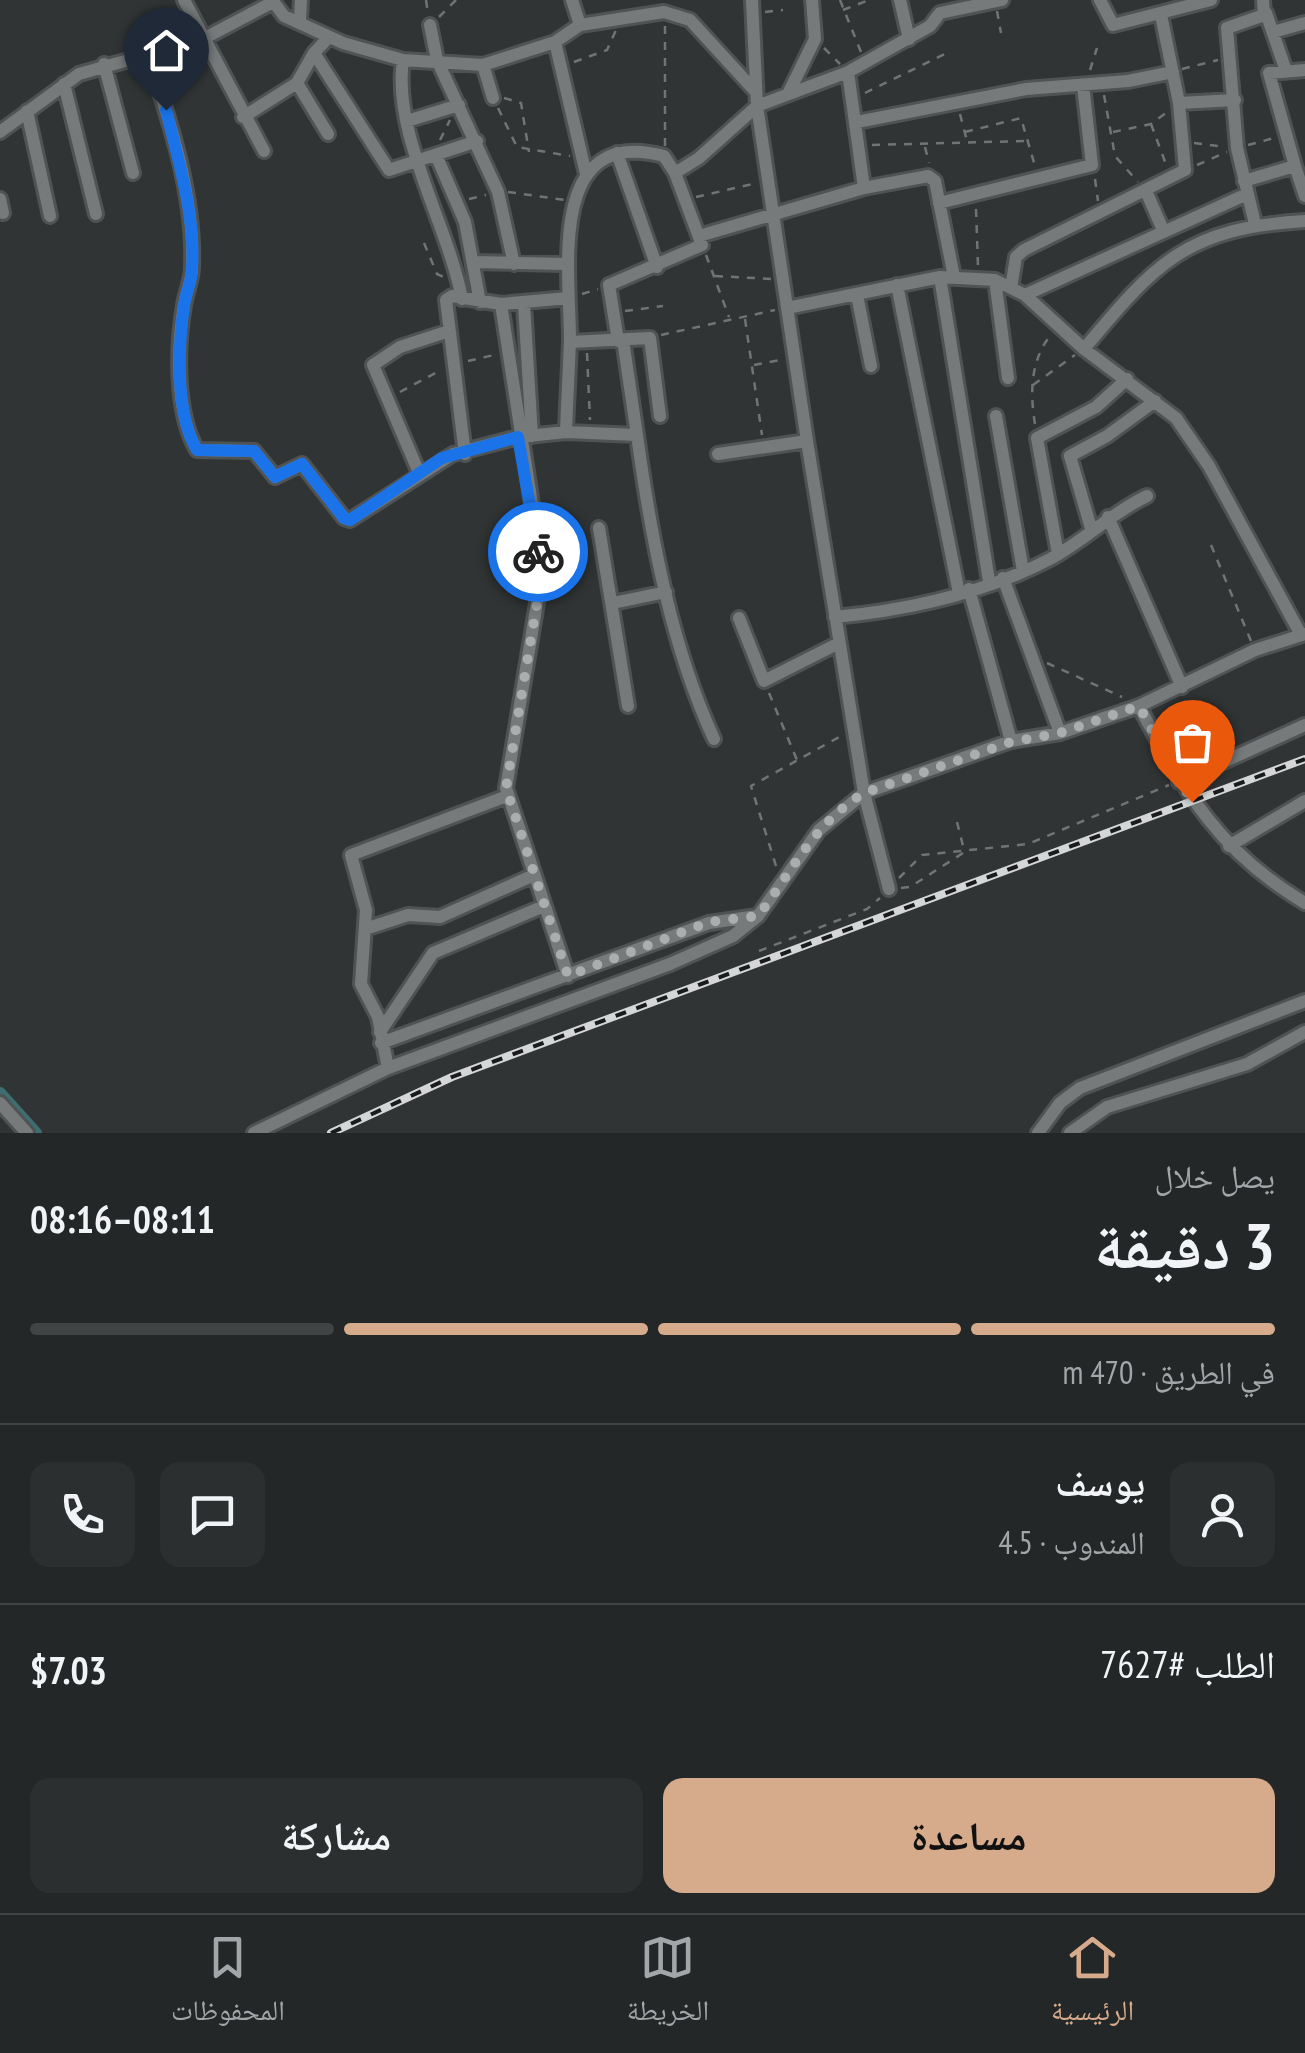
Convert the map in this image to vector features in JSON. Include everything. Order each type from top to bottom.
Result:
[{"type":"street","points":[[184,0],[264,151]]},
{"type":"street","points":[[300,20],[302,0]]},
{"type":"street","points":[[572,0],[580,25]]},
{"type":"street","points":[[788,94],[815,39],[812,0]]},
{"type":"street","points":[[900,0],[910,38]]},
{"type":"street","points":[[675,173],[699,158],[757,106],[848,72],[933,24],[940,13],[998,0]]},
{"type":"street","points":[[1100,0],[1113,25],[1211,0]]},
{"type":"street","points":[[0,132],[64,84],[104,64],[148,56],[203,39],[273,1],[284,16],[300,20],[328,38],[403,60],[483,65],[555,42],[580,25],[662,6],[690,20],[755,91]]},
{"type":"street","points":[[751,6],[755,91],[806,441],[864,793],[889,889]]},
{"type":"street","points":[[1254,224],[1237,148],[1227,28],[1265,6],[1286,68]]},
{"type":"street","points":[[1011,288],[1020,252],[1186,170],[1179,104],[1161,14]]},
{"type":"street","points":[[1273,32],[1305,24]]},
{"type":"street","points":[[430,25],[437,60],[498,192],[514,264]]},
{"type":"street","points":[[243,117],[297,84],[328,38]]},
{"type":"street","points":[[555,42],[564,66],[586,174]]},
{"type":"street","points":[[314,54],[388,169],[477,142]]},
{"type":"street","points":[[148,56],[174,145],[192,255],[182,322],[182,376],[193,444],[202,452],[234,447],[254,451],[275,477],[302,464],[344,518],[350,520],[442,458],[525,437],[566,432],[638,436]]},
{"type":"street","points":[[403,60],[400,86],[406,121],[462,300]]},
{"type":"street","points":[[104,64],[133,173]]},
{"type":"street","points":[[483,65],[494,98]]},
{"type":"street","points":[[1305,70],[1286,68],[1268,73],[1305,196]]},
{"type":"street","points":[[848,72],[855,99],[864,188]]},
{"type":"street","points":[[858,122],[1026,89],[1173,72]]},
{"type":"street","points":[[64,84],[96,214]]},
{"type":"street","points":[[297,84],[328,134]]},
{"type":"street","points":[[939,202],[1094,164],[1083,84]]},
{"type":"street","points":[[1179,104],[1235,100]]},
{"type":"street","points":[[406,121],[459,106]]},
{"type":"street","points":[[28,111],[50,216]]},
{"type":"street","points":[[617,153],[657,267]]},
{"type":"street","points":[[566,432],[570,342],[566,264],[574,201],[586,174],[617,153],[664,156],[675,173],[700,240]]},
{"type":"street","points":[[436,156],[458,202],[475,262],[480,302]]},
{"type":"street","points":[[1025,295],[1294,166]]},
{"type":"street","points":[[714,739],[697,702],[666,592],[609,285],[657,267],[700,240],[864,188],[932,177],[996,580],[1032,658],[1060,733]]},
{"type":"street","points":[[1146,192],[1163,230]]},
{"type":"street","points":[[1084,349],[1134,287],[1164,262],[1210,235],[1254,224],[1305,221]]},
{"type":"street","points":[[475,262],[566,264]]},
{"type":"street","points":[[254,1133],[388,1068],[710,948],[758,916],[818,830],[842,806],[864,793],[1011,742],[1060,733],[1139,706],[1255,650],[1303,634],[1208,466],[1176,418],[1084,349],[1025,295],[995,280],[947,277],[787,308]]},
{"type":"street","points":[[995,280],[1008,378]]},
{"type":"street","points":[[897,285],[964,591],[1011,742]]},
{"type":"street","points":[[856,295],[871,366]]},
{"type":"street","points":[[466,454],[446,300],[524,304],[568,298]]},
{"type":"street","points":[[501,304],[506,352],[525,437],[538,543],[538,597],[506,777],[507,796],[568,976]]},
{"type":"street","points":[[524,304],[525,437]]},
{"type":"street","points":[[420,475],[374,372],[376,360],[448,331]]},
{"type":"street","points":[[570,342],[650,338],[660,416]]},
{"type":"street","points":[[1058,554],[1037,438],[1096,407],[1128,379]]},
{"type":"street","points":[[1091,528],[1070,456],[1107,436],[1155,400]]},
{"type":"street","points":[[996,416],[1023,571]]},
{"type":"street","points":[[718,454],[806,441]]},
{"type":"street","points":[[835,617],[919,607],[1023,571],[1058,554],[1091,528],[1146,496]]},
{"type":"street","points":[[1108,517],[1182,687]]},
{"type":"street","points":[[600,528],[628,706]]},
{"type":"street","points":[[614,603],[666,592]]},
{"type":"street","points":[[739,618],[764,681],[839,643]]},
{"type":"street","points":[[1139,706],[1179,782],[1229,846],[1250,867],[1305,904]]},
{"type":"street","points":[[1179,782],[1305,725]]},
{"type":"street","points":[[388,1068],[378,1017],[360,984],[365,929],[353,852],[507,796]]},
{"type":"street","points":[[1229,846],[1305,800]]},
{"type":"street","points":[[365,929],[408,915],[440,917],[534,875]]},
{"type":"street","points":[[380,1037],[434,954],[544,906]]},
{"type":"street","points":[[380,1037],[568,976],[709,922],[758,916]]},
{"type":"street","points":[[1038,1133],[1060,1103],[1080,1088],[1305,1001]]},
{"type":"street","points":[[1070,1133],[1106,1107],[1247,1064],[1305,1032]]},
{"type":"street","points":[[0,1102],[27,1133]]},
{"type":"path","points":[[430,25],[456,0]]},
{"type":"path","points":[[840,0],[866,62]]},
{"type":"path","points":[[843,10],[869,0]]},
{"type":"path","points":[[998,0],[1001,33]]},
{"type":"path","points":[[662,6],[668,52],[664,156]]},
{"type":"path","points":[[751,6],[783,10]]},
{"type":"path","points":[[564,66],[607,50],[622,18]]},
{"type":"path","points":[[815,39],[848,72]]},
{"type":"path","points":[[1083,84],[1097,48]]},
{"type":"path","points":[[855,99],[951,51]]},
{"type":"path","points":[[1173,72],[1229,56]]},
{"type":"path","points":[[1102,83],[1116,156],[1146,192]]},
{"type":"path","points":[[494,98],[517,147],[529,152],[580,156]]},
{"type":"path","points":[[494,98],[521,103],[529,152]]},
{"type":"path","points":[[957,103],[968,146]]},
{"type":"path","points":[[1112,132],[1150,124],[1179,104]]},
{"type":"path","points":[[436,156],[442,133],[459,106]]},
{"type":"path","points":[[965,132],[1021,118],[1040,180]]},
{"type":"path","points":[[1150,124],[1171,178]]},
{"type":"path","points":[[1186,170],[1237,148],[1286,135]]},
{"type":"path","points":[[859,146],[968,146],[1025,141]]},
{"type":"path","points":[[1184,142],[1237,148]]},
{"type":"path","points":[[924,145],[932,177]]},
{"type":"path","points":[[1094,164],[1099,212]]},
{"type":"path","points":[[685,200],[768,180]]},
{"type":"path","points":[[458,202],[498,192],[574,201]]},
{"type":"path","points":[[976,196],[978,278]]},
{"type":"path","points":[[700,240],[730,319]]},
{"type":"path","points":[[424,243],[437,274],[459,282]]},
{"type":"path","points":[[713,276],[782,280]]},
{"type":"path","points":[[568,298],[609,285]]},
{"type":"path","points":[[613,312],[664,306]]},
{"type":"path","points":[[650,338],[787,308]]},
{"type":"path","points":[[745,316],[764,446]]},
{"type":"path","points":[[1034,416],[1032,385],[1044,343],[1058,326]]},
{"type":"path","points":[[586,341],[590,432]]},
{"type":"path","points":[[1032,385],[1084,349]]},
{"type":"path","points":[[386,400],[454,364],[506,352]]},
{"type":"path","points":[[752,365],[794,357]]},
{"type":"path","points":[[1211,545],[1255,650]]},
{"type":"path","points":[[1032,658],[1104,686],[1139,706]]},
{"type":"path","points":[[764,681],[797,761]]},
{"type":"path","points":[[781,881],[752,786],[856,728]]},
{"type":"path","points":[[759,951],[868,910],[922,854],[1028,844],[1179,782]]},
{"type":"path","points":[[957,822],[964,852]]},
{"type":"path","points":[[889,889],[910,887],[964,852]]},
{"type":"waterway","points":[[0,1093],[36,1133]]},
{"type":"railway","points":[[331,1133],[452,1077],[1305,759]]},
{"type":"way so far","points":[[538,552],[538,597],[506,788],[568,976],[709,922],[758,916],[818,830],[842,806],[864,793],[1011,742],[1060,733],[1139,706],[1192,802]]},
{"type":"route","points":[[166,110],[184,187],[192,255],[182,322],[182,376],[186,414],[197,450],[234,447],[254,451],[275,477],[302,464],[344,518],[350,520],[442,458],[518,437],[538,552]]}]
